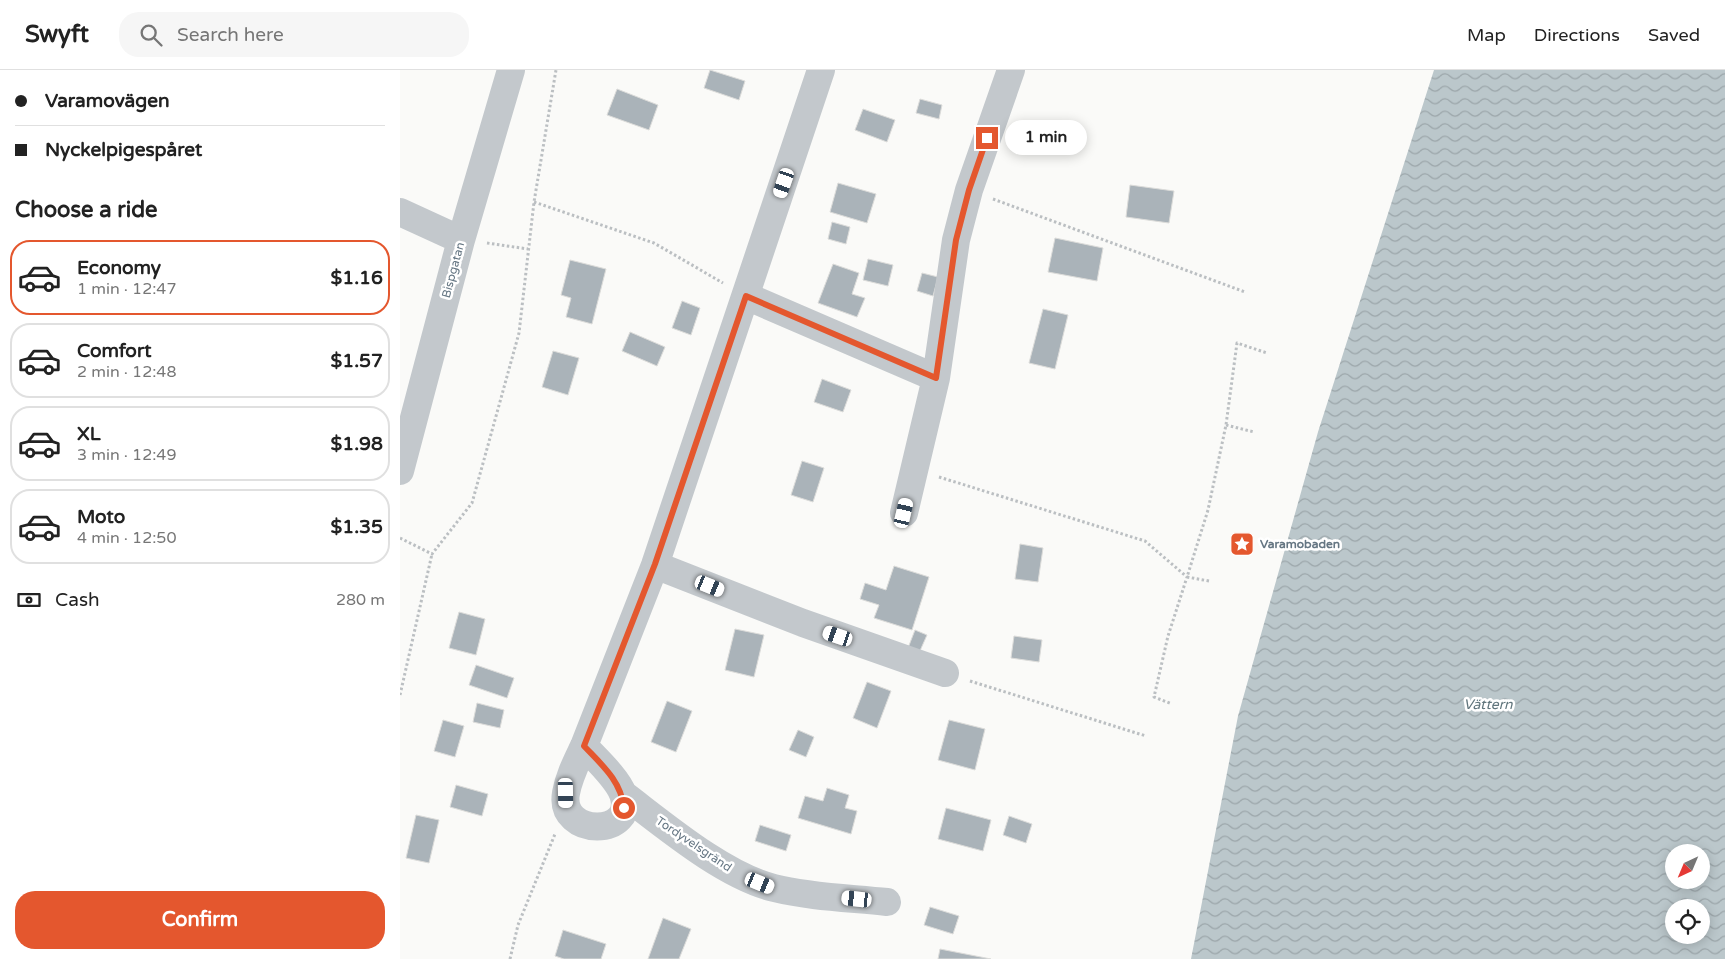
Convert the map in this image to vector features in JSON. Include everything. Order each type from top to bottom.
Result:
[{"type":"street","name":"Bispgatan","points":[[400,472],[461,240],[511,70]]},
{"type":"street","points":[[623,794],[624,808],[620,818],[608,826],[596,828],[582,824],[570,814],[566,805],[566,793],[571,774],[584,746],[655,564],[821,70]]},
{"type":"street","points":[[904,513],[936,378],[956,240],[969,190],[1012,70]]},
{"type":"street","points":[[400,212],[461,240]]},
{"type":"street","points":[[746,296],[936,378]]},
{"type":"street","points":[[655,564],[803,623],[946,673]]},
{"type":"street","name":"Tordyvelsgränd","points":[[584,746],[613,778],[623,794],[719,863],[748,878],[772,888],[887,902]]},
{"type":"path","points":[[400,695],[432,554],[472,503],[519,334],[534,202],[556,70]]},
{"type":"path","points":[[969,190],[1245,292]]},
{"type":"path","points":[[534,202],[654,243],[746,296]]},
{"type":"path","points":[[461,240],[528,249]]},
{"type":"path","points":[[1172,704],[1154,697],[1168,636],[1208,510],[1226,425],[1237,343],[1267,353]]},
{"type":"path","points":[[1226,425],[1254,432]]},
{"type":"path","points":[[914,469],[1146,541],[1187,577],[1209,581]]},
{"type":"path","points":[[400,538],[432,554]]},
{"type":"path","points":[[946,673],[1146,736]]},
{"type":"path","points":[[510,959],[518,925],[566,805]]},
{"type":"water","name":"Vättern","points":[[1434,70],[1725,70],[1725,959],[1191,959],[1238,716],[1318,432]]},
{"type":"building","points":[[710,70],[745,81],[739,100],[704,88]]},
{"type":"building","points":[[617,89],[658,105],[649,130],[607,115]]},
{"type":"building","points":[[920,99],[942,105],[939,119],[916,113]]},
{"type":"building","points":[[863,109],[895,120],[887,142],[855,130]]},
{"type":"building","points":[[838,183],[876,194],[867,223],[830,212]]},
{"type":"building","points":[[1130,185],[1174,191],[1169,223],[1126,217]]},
{"type":"building","points":[[832,222],[850,227],[846,244],[828,239]]},
{"type":"building","points":[[1055,238],[1103,248],[1097,281],[1048,272]]},
{"type":"building","points":[[868,259],[893,265],[888,286],[863,280]]},
{"type":"building","points":[[570,260],[606,269],[592,324],[566,317],[571,298],[561,295]]},
{"type":"building","points":[[833,264],[859,273],[852,294],[865,298],[857,317],[818,303]]},
{"type":"building","points":[[922,273],[938,277],[933,296],[917,291]]},
{"type":"building","points":[[682,301],[700,308],[691,335],[672,328]]},
{"type":"building","points":[[1043,309],[1068,315],[1055,369],[1029,363]]},
{"type":"building","points":[[630,332],[665,347],[657,366],[622,351]]},
{"type":"building","points":[[553,351],[579,358],[568,395],[542,387]]},
{"type":"building","points":[[822,379],[851,390],[843,412],[814,402]]},
{"type":"building","points":[[802,461],[824,468],[813,502],[791,495]]},
{"type":"building","points":[[1020,544],[1043,548],[1038,582],[1015,579]]},
{"type":"building","points":[[894,566],[929,577],[912,630],[874,618],[879,605],[860,599],[865,583],[886,590]]},
{"type":"building","points":[[459,612],[485,619],[476,655],[449,648]]},
{"type":"building","points":[[735,629],[764,635],[754,677],[725,670]]},
{"type":"building","points":[[915,630],[927,635],[919,653],[908,648]]},
{"type":"building","points":[[1014,636],[1042,640],[1039,662],[1011,658]]},
{"type":"building","points":[[476,665],[514,678],[507,698],[469,685]]},
{"type":"building","points":[[867,682],[891,691],[877,728],[853,718]]},
{"type":"building","points":[[667,701],[692,711],[676,752],[651,742]]},
{"type":"building","points":[[477,703],[504,710],[500,728],[473,722]]},
{"type":"building","points":[[443,720],[464,726],[455,757],[434,751]]},
{"type":"building","points":[[949,720],[985,729],[975,770],[938,760]]},
{"type":"building","points":[[798,730],[814,737],[806,757],[789,750]]},
{"type":"building","points":[[456,785],[488,794],[482,816],[450,807]]},
{"type":"building","points":[[827,788],[849,795],[845,808],[857,811],[851,834],[798,818],[805,796],[823,801]]},
{"type":"building","points":[[946,808],[991,820],[983,851],[938,839]]},
{"type":"building","points":[[416,815],[439,820],[429,863],[406,858]]},
{"type":"building","points":[[1009,816],[1032,824],[1026,843],[1003,835]]},
{"type":"building","points":[[760,825],[791,835],[786,851],[755,841]]},
{"type":"building","points":[[930,907],[959,916],[953,934],[924,925]]},
{"type":"building","points":[[663,918],[691,929],[679,959],[648,959]]},
{"type":"building","points":[[563,930],[606,944],[601,959],[564,959],[555,956]]},
{"type":"building","points":[[940,949],[991,959],[938,959]]},
{"type":"place","name":"Varamobaden","points":[[1242,544]]},
{"type":"route","points":[[624,808],[623,794],[613,778],[584,746],[655,564],[746,296],[936,378],[956,240],[969,190],[987,138]]}]
